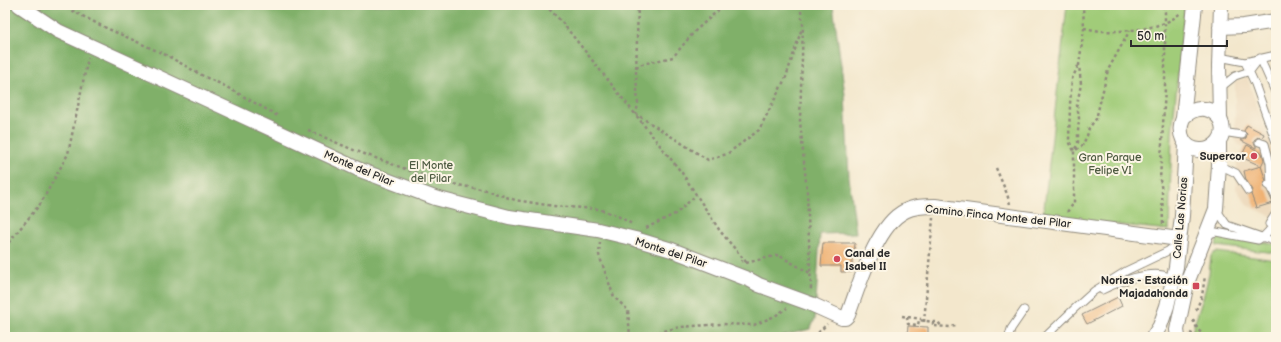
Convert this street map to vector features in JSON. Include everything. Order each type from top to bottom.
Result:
[{"type":"street","name":"Monte del Pilar","points":[[19,5],[58,31],[360,170],[435,198],[509,217],[637,235],[750,280],[759,286],[811,304]]},
{"type":"street","name":"Calle Las Norias","points":[[1153,337],[1160,326],[1167,306],[1173,281],[1179,241],[1186,144],[1180,131],[1184,118],[1195,5]]},
{"type":"street","name":"Calle Las Norias","points":[[1178,337],[1177,330],[1187,283],[1216,208],[1220,131],[1219,57],[1221,5]]},
{"type":"street","points":[[1220,27],[1244,26],[1276,21]]},
{"type":"street","points":[[1184,118],[1188,112],[1195,109],[1202,108],[1209,110],[1215,113],[1220,131],[1209,149],[1197,150],[1186,144]]},
{"type":"street","name":"Camino Finca Monte del Pilar","points":[[811,304],[845,318],[848,315],[860,281],[879,240],[890,223],[897,215],[906,210],[920,206],[936,206],[1163,236],[1179,241]]},
{"type":"lane","points":[[1219,57],[1245,62],[1276,56]]},
{"type":"lane","points":[[1219,88],[1235,76],[1250,71],[1260,58]]},
{"type":"lane","points":[[1260,58],[1276,94]]},
{"type":"lane","points":[[1245,62],[1250,71],[1276,142]]},
{"type":"lane","points":[[1220,131],[1242,135]]},
{"type":"lane","points":[[1259,142],[1265,144],[1270,163],[1269,186],[1276,198]]},
{"type":"lane","points":[[1219,165],[1236,173],[1248,191]]},
{"type":"lane","points":[[1216,208],[1227,225],[1276,242]]},
{"type":"lane","points":[[1255,235],[1267,227],[1276,213]]},
{"type":"lane","points":[[1201,245],[1210,234],[1216,232],[1258,240],[1263,238],[1276,220]]},
{"type":"lane","points":[[1045,337],[1074,308],[1094,291],[1114,278],[1168,251],[1179,241]]},
{"type":"lane","points":[[1088,297],[1118,283],[1146,275],[1162,275],[1173,281]]},
{"type":"lane","points":[[1009,336],[1011,329],[1024,310]]},
{"type":"path","points":[[61,5],[166,56],[204,78],[224,85],[280,118]]},
{"type":"path","points":[[545,5],[562,20],[636,114],[682,173],[720,231],[746,262]]},
{"type":"path","points":[[636,114],[638,104],[636,74],[638,5]]},
{"type":"path","points":[[636,74],[638,65],[673,57],[694,32],[724,5]]},
{"type":"path","points":[[800,5],[803,24],[800,121],[807,192],[811,304]]},
{"type":"path","points":[[1059,222],[1074,203],[1074,151],[1078,143],[1078,105],[1081,84],[1079,65],[1084,28],[1083,5]]},
{"type":"path","points":[[1163,236],[1162,191],[1160,180],[1165,88],[1164,5]]},
{"type":"path","points":[[1084,28],[1103,31],[1142,29],[1176,17],[1181,11]]},
{"type":"path","points":[[636,114],[708,160],[727,154],[759,130],[786,77],[803,24]]},
{"type":"path","points":[[1074,151],[1082,146],[1089,128],[1096,119],[1108,70],[1130,30]]},
{"type":"path","points":[[5,248],[41,202],[68,154],[91,46]]},
{"type":"path","points":[[1074,151],[1069,141],[1070,104],[1072,79],[1079,65]]},
{"type":"path","points":[[305,129],[351,149],[441,182],[486,190],[515,200],[553,206],[598,209],[616,215],[630,222],[637,235],[677,213],[696,195]]},
{"type":"path","points":[[996,168],[1007,194],[1013,216]]},
{"type":"path","points":[[602,231],[599,255],[614,297],[628,310],[630,337]]},
{"type":"path","points":[[924,321],[932,231]]},
{"type":"path","points":[[739,260],[746,262],[778,254],[810,273]]},
{"type":"path","points":[[641,337],[680,327],[722,324],[754,325],[775,316],[790,306]]},
{"type":"path","points":[[902,316],[924,321]]},
{"type":"path","points":[[907,317],[908,324],[918,324],[919,320],[933,322],[933,326],[956,326]]},
{"type":"shaded area","points":[[1247,77],[1276,158],[1276,218],[1248,206],[1236,189],[1237,161],[1244,148],[1236,143],[1235,136],[1235,82]]},
{"type":"green space","name":"El Monte del Pilar","points":[[5,5],[833,5],[845,95],[849,177],[856,233],[820,234],[815,319],[810,329],[779,337],[5,337]]},
{"type":"green space","name":"Gran Parque Felipe VI","points":[[1067,5],[1185,5],[1172,133],[1169,230],[1043,217]]},
{"type":"green space","points":[[1218,235],[1276,245],[1276,253],[1216,246]]},
{"type":"green space","points":[[1217,252],[1276,260],[1276,337],[1190,337],[1203,298],[1209,274],[1211,256],[1213,253]]},
{"type":"building","points":[[1247,125],[1264,134],[1262,138],[1258,137],[1254,140],[1256,148],[1240,140],[1246,138],[1247,134],[1244,131]]},
{"type":"building","name":"Supercor","points":[[1247,145],[1262,153],[1264,160],[1261,166],[1241,157]]},
{"type":"building","points":[[1261,166],[1266,181],[1263,187],[1267,190],[1273,203],[1256,208],[1251,194],[1253,190],[1246,180],[1244,171]]},
{"type":"building","name":"Canal de Isabel II","points":[[823,243],[855,243],[854,257],[852,257],[852,272],[841,272],[841,266],[821,266]]},
{"type":"building","points":[[1118,297],[1122,306],[1087,324],[1082,315]]},
{"type":"building","points":[[908,326],[928,327],[928,337],[907,337]]},
{"type":"place","name":"Supercor","points":[[1254,156]]},
{"type":"place","name":"Canal de Isabel II","points":[[837,259]]},
{"type":"place","name":"Norias - Estación Majadahonda","points":[[1196,286]]}]
